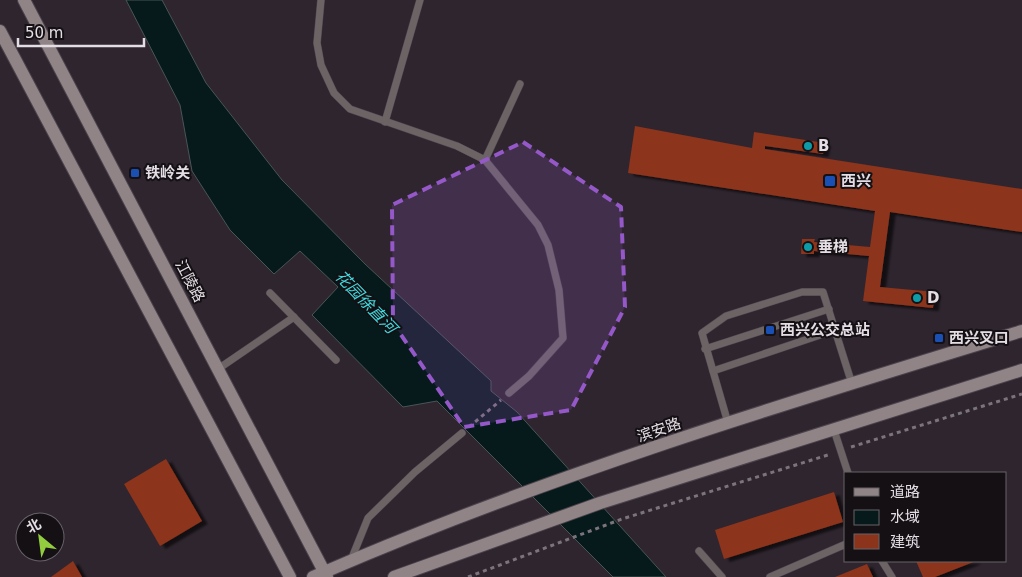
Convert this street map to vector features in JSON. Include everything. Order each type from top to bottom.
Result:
[{"type":"main road","name":"江陵路","points":[[24,0],[218,369],[322,575]]},
{"type":"main road","points":[[0,31],[290,577]]},
{"type":"main road","name":"滨安路","points":[[322,575],[351,560],[524,492],[728,423],[1022,331]]},
{"type":"main road","points":[[394,577],[549,523],[600,503],[1022,370]]},
{"type":"lane","points":[[321,0],[317,43],[321,65],[334,93],[350,109],[456,146],[484,160],[538,225],[548,245],[559,290],[563,338],[528,376],[509,393]]},
{"type":"lane","points":[[385,122],[420,0]]},
{"type":"lane","points":[[484,160],[520,84]]},
{"type":"lane","points":[[728,423],[702,333],[726,316],[802,292],[823,292],[852,384]]},
{"type":"lane","points":[[270,293],[336,360]]},
{"type":"lane","points":[[706,349],[829,309]]},
{"type":"lane","points":[[218,369],[294,317]]},
{"type":"lane","points":[[713,371],[835,330]]},
{"type":"lane","points":[[834,430],[848,472]]},
{"type":"lane","points":[[351,560],[368,518],[415,472],[462,433]]},
{"type":"lane","points":[[770,577],[844,545]]},
{"type":"lane","points":[[698,551],[722,577]]},
{"type":"lane","points":[[883,562],[892,577]]},
{"type":"path","points":[[462,433],[509,393]]},
{"type":"path","points":[[468,577],[622,519],[1022,394]]},
{"type":"highlighted area","points":[[523,142],[621,207],[625,307],[571,410],[464,427],[393,323],[392,205]]},
{"type":"water","name":"花园徐直河","points":[[126,0],[162,0],[206,83],[282,180],[365,264],[491,381],[491,391],[517,412],[666,577],[613,577],[437,401],[403,407],[312,315],[338,287],[300,251],[274,274],[230,230],[192,171],[180,105]]},
{"type":"building","name":"西兴","points":[[635,126],[752,148],[754,132],[825,143],[823,154],[765,146],[765,149],[1022,189],[1022,232],[890,212],[880,287],[935,292],[933,308],[863,301],[869,256],[814,251],[814,254],[801,254],[802,239],[815,239],[814,242],[870,247],[875,211],[628,173]]},
{"type":"building","points":[[166,459],[202,521],[160,546],[124,484]]},
{"type":"building","points":[[834,492],[843,522],[724,559],[715,530]]},
{"type":"building","points":[[73,561],[82,577],[51,577]]},
{"type":"building","points":[[916,562],[973,562],[935,577],[923,577]]},
{"type":"building","points":[[867,564],[873,577],[835,577]]},
{"type":"place","name":"B","points":[[808,146]]},
{"type":"place","name":"铁岭关","points":[[135,173]]},
{"type":"place","name":"西兴","points":[[830,181]]},
{"type":"place","name":"垂梯","points":[[808,247]]},
{"type":"place","name":"D","points":[[917,298]]},
{"type":"place","name":"西兴公交总站","points":[[770,330]]},
{"type":"place","name":"西兴叉口","points":[[939,338]]}]
